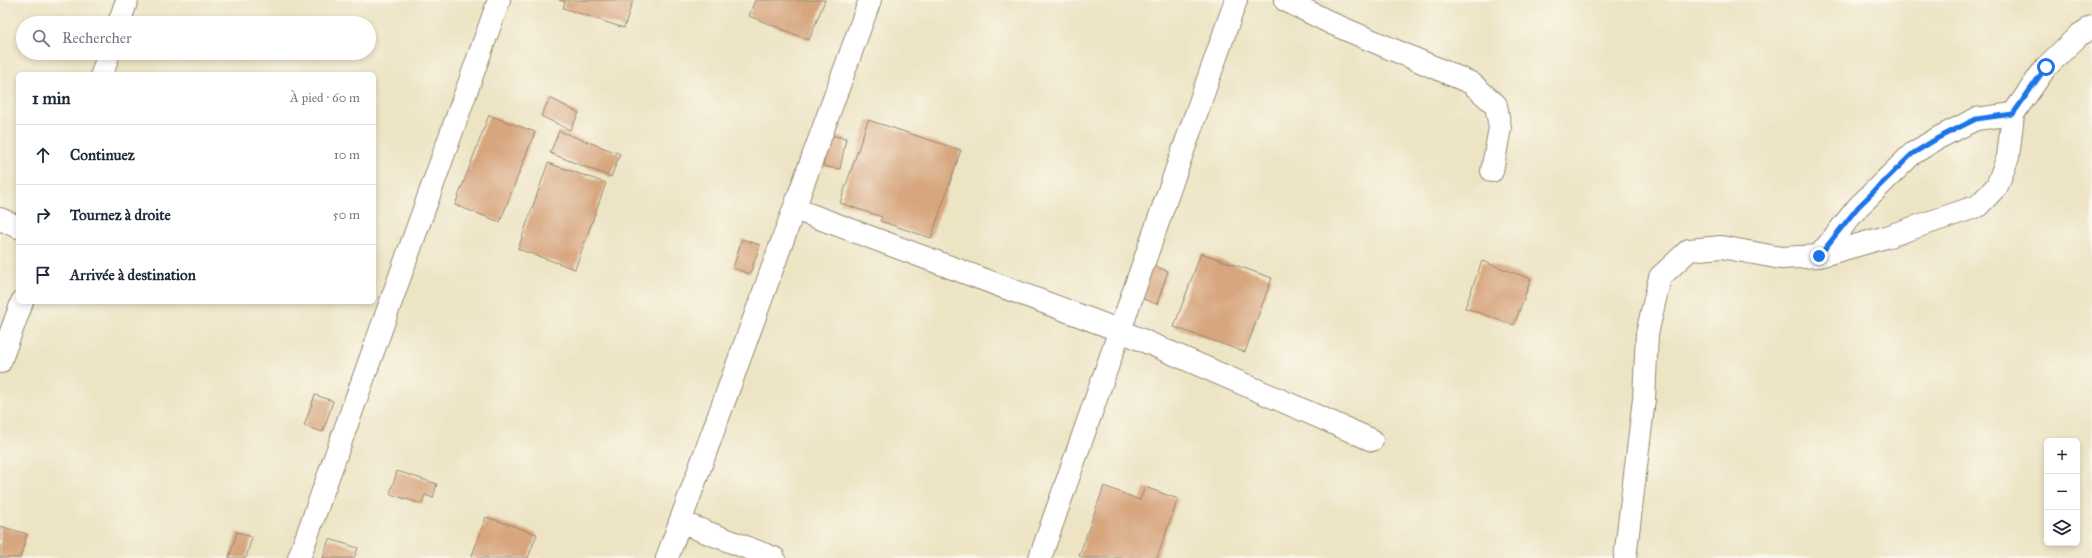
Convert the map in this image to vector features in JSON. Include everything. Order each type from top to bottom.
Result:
[{"type":"street","points":[[121,16],[127,0]]},
{"type":"street","points":[[299,558],[499,0]]},
{"type":"street","points":[[667,558],[870,0]]},
{"type":"street","points":[[1040,558],[1236,0]]},
{"type":"street","points":[[1285,0],[1333,24],[1471,84],[1496,105],[1500,128],[1492,171]]},
{"type":"street","points":[[1625,558],[1644,399],[1647,334],[1660,277],[1689,250],[1721,247],[1781,258],[1819,256],[1886,237],[1978,206],[1997,186],[2008,157],[2013,114],[2046,67],[2079,35],[2092,27]]},
{"type":"street","points":[[103,72],[107,60]]},
{"type":"street","points":[[1819,256],[1858,207],[1912,154],[1938,138],[1976,119],[2013,114]]},
{"type":"street","points":[[795,209],[1121,331],[1372,440]]},
{"type":"street","points":[[0,219],[16,226]]},
{"type":"street","points":[[0,362],[21,304]]},
{"type":"street","points":[[680,522],[774,558]]},
{"type":"building","points":[[559,0],[633,0],[624,28],[563,8],[565,2]]},
{"type":"building","points":[[755,0],[825,0],[809,40],[749,16]]},
{"type":"building","points":[[550,98],[579,113],[570,130],[541,116]]},
{"type":"building","points":[[489,115],[535,132],[500,222],[455,205]]},
{"type":"building","points":[[868,120],[961,150],[931,238],[880,221],[882,217],[840,203]]},
{"type":"building","points":[[559,131],[620,154],[611,177],[550,153]]},
{"type":"building","points":[[828,135],[846,138],[840,169],[823,166]]},
{"type":"building","points":[[548,163],[606,183],[575,269],[518,249]]},
{"type":"building","points":[[742,239],[760,245],[750,274],[733,268]]},
{"type":"building","points":[[1201,253],[1272,278],[1245,352],[1174,327]]},
{"type":"building","points":[[1482,261],[1531,279],[1514,325],[1465,308]]},
{"type":"building","points":[[1149,265],[1168,271],[1157,304],[1137,297]]},
{"type":"building","points":[[315,395],[333,401],[323,432],[304,426]]},
{"type":"building","points":[[397,471],[437,484],[433,498],[425,495],[422,504],[390,494]]},
{"type":"building","points":[[1104,486],[1140,500],[1145,487],[1178,499],[1157,558],[1085,558],[1079,556]]},
{"type":"building","points":[[486,517],[537,534],[528,558],[471,558]]},
{"type":"building","points":[[0,526],[27,534],[20,558],[0,558]]},
{"type":"building","points":[[237,532],[252,537],[246,558],[229,558]]},
{"type":"building","points":[[329,539],[358,548],[354,558],[323,558]]},
{"type":"route","points":[[1819,256],[1858,207],[1912,154],[1938,138],[1976,119],[2013,114],[2046,67]]}]
